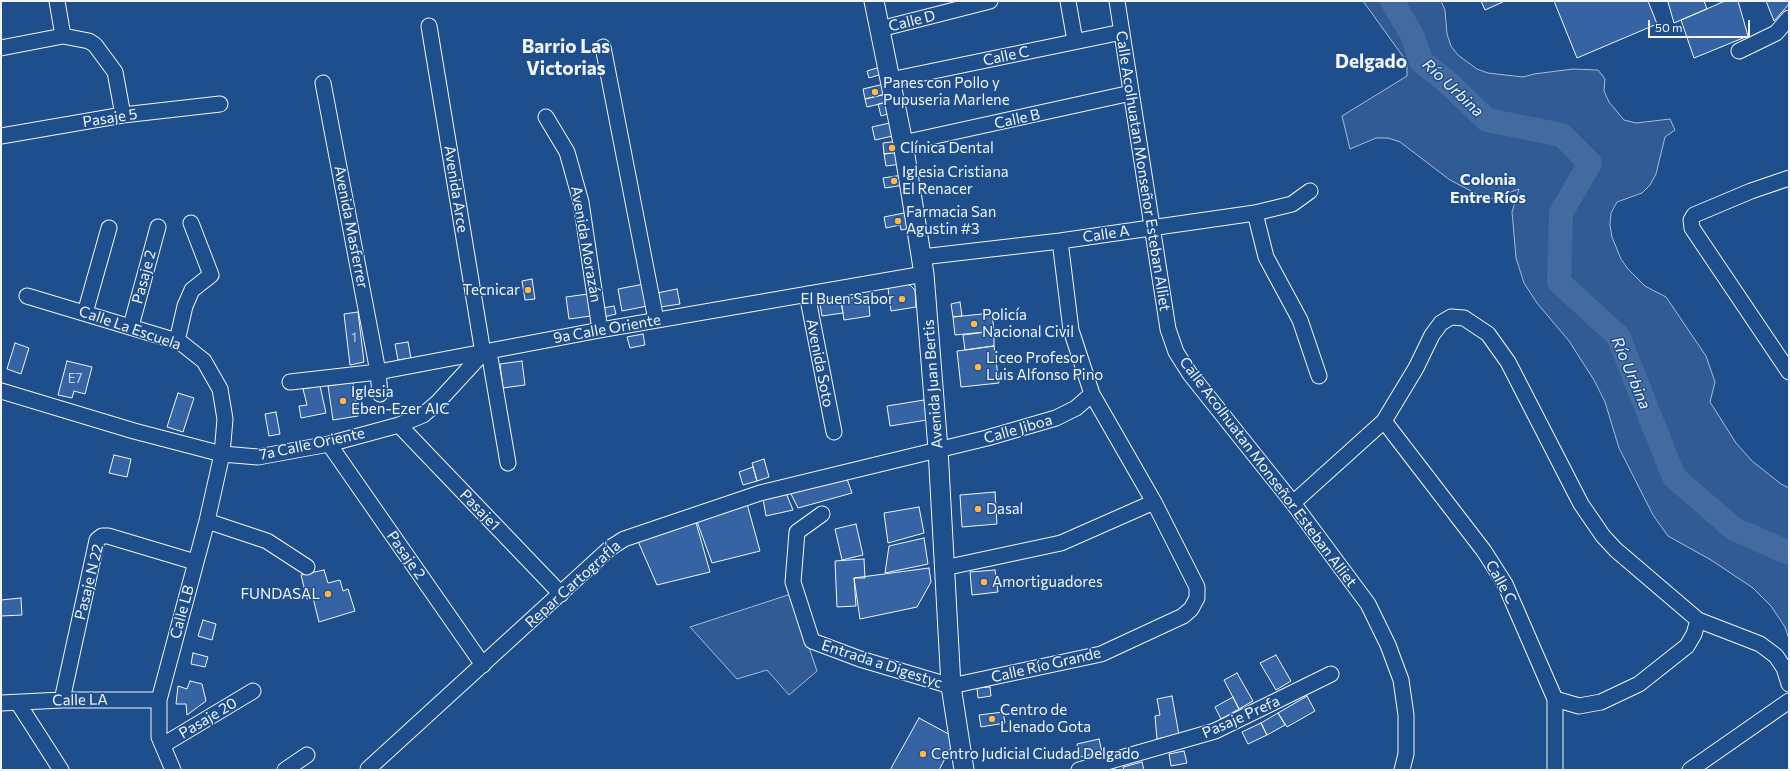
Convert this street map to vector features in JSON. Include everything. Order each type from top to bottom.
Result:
[{"type":"main road","name":"Avenida Juan Bertis","points":[[874,1],[903,143],[923,265],[938,449],[951,686],[961,762],[964,770]]},
{"type":"street","points":[[56,1],[63,36]]},
{"type":"street","name":"Calle D","points":[[880,29],[990,1]]},
{"type":"street","points":[[1068,1],[1075,41]]},
{"type":"street","name":"Calle Acolhuatan Monseñor Esteban Alliet","points":[[1117,1],[1168,329],[1176,352],[1190,374],[1293,503],[1368,604],[1388,645],[1401,680],[1406,715],[1406,754],[1402,770]]},
{"type":"street","points":[[1739,51],[1776,33],[1789,18]]},
{"type":"street","name":"Avenida Arce","points":[[429,26],[486,352],[508,462]]},
{"type":"street","name":"Calle C","points":[[890,80],[1122,32]]},
{"type":"street","points":[[1,48],[63,36],[89,41],[95,44],[115,72],[123,115]]},
{"type":"street","points":[[603,47],[656,320]]},
{"type":"street","name":"Avenida Masferrer","points":[[323,82],[378,372],[380,394]]},
{"type":"street","name":"Calle B","points":[[903,143],[1131,93]]},
{"type":"street","name":"Pasaje 5","points":[[1,136],[123,115],[220,104]]},
{"type":"street","name":"Avenida Morazán","points":[[546,117],[567,152],[581,202],[600,330]]},
{"type":"street","points":[[1789,178],[1751,191],[1694,215],[1692,220],[1692,228],[1789,372]]},
{"type":"street","name":"Calle A","points":[[923,265],[1060,241],[1255,213],[1292,204],[1310,191]]},
{"type":"street","points":[[1255,213],[1266,257],[1300,320],[1319,376]]},
{"type":"street","points":[[177,341],[185,306],[192,290],[211,275],[191,223]]},
{"type":"street","name":"Pasaje 2","points":[[131,326],[158,227]]},
{"type":"street","points":[[85,313],[109,228]]},
{"type":"street","points":[[944,568],[1061,542],[1154,502],[1092,394],[1071,330],[1060,241]]},
{"type":"street","name":"9a Calle Oriente","points":[[290,382],[378,372],[600,330],[807,294],[923,265]]},
{"type":"street","name":"Avenida Soto","points":[[807,294],[834,432]]},
{"type":"street","name":"Calle La Escuela","points":[[27,296],[177,341],[204,361],[220,390],[225,420],[222,454]]},
{"type":"street","points":[[1293,503],[1384,421],[1416,368],[1432,335],[1441,323],[1451,317],[1464,318],[1488,334],[1508,362],[1589,519],[1616,550],[1698,620],[1760,644],[1776,656],[1784,668],[1789,684]]},
{"type":"street","name":"7a Calle Oriente","points":[[1,391],[134,431],[222,454],[258,457],[329,444],[399,425],[424,415],[486,352]]},
{"type":"street","name":"Calle Jiboa","points":[[938,449],[987,438],[1056,418],[1076,408],[1092,394]]},
{"type":"street","name":"Calle C","points":[[1384,421],[1484,550],[1505,584],[1555,699],[1555,770]]},
{"type":"street","name":"Pasaje1","points":[[399,425],[561,594]]},
{"type":"street","name":"Pasaje 2","points":[[329,444],[483,665]]},
{"type":"street","name":"Repar CartografÍa","points":[[368,769],[610,548],[624,539],[760,493],[938,449]]},
{"type":"street","name":"Calle LB","points":[[174,770],[159,737],[159,700],[195,562],[208,521],[222,454]]},
{"type":"street","name":"Calle Río Grande","points":[[951,686],[1102,654],[1183,616],[1191,609],[1197,598],[1197,588],[1154,502]]},
{"type":"street","name":"Entrada a Digestyc","points":[[822,514],[796,532],[793,582],[812,641],[860,659],[951,686]]},
{"type":"street","points":[[208,521],[267,541],[307,566]]},
{"type":"street","name":"Pasaje N 22","points":[[62,700],[98,540],[102,536],[108,536],[195,562]]},
{"type":"street","points":[[1555,699],[1579,706],[1602,702],[1639,684],[1687,646],[1694,634],[1698,620]]},
{"type":"street","name":"Pasaje Prefa","points":[[1079,770],[1215,731],[1331,674]]},
{"type":"street","name":"Pasaje 20","points":[[163,745],[253,691]]},
{"type":"street","name":"Calle LA","points":[[1,703],[62,700],[159,700]]},
{"type":"street","points":[[1690,770],[1789,700]]},
{"type":"street","points":[[18,703],[61,770]]},
{"type":"street","points":[[285,770],[308,756]]},
{"type":"shaded area","points":[[1363,1],[1441,1],[1445,10],[1447,34],[1451,46],[1458,55],[1477,69],[1488,73],[1523,77],[1534,74],[1573,69],[1598,70],[1605,79],[1604,91],[1609,102],[1624,120],[1636,123],[1670,119],[1675,130],[1665,137],[1656,174],[1650,185],[1642,193],[1617,202],[1611,213],[1610,225],[1612,237],[1621,259],[1628,269],[1645,286],[1666,297],[1706,356],[1715,382],[1710,402],[1736,443],[1752,461],[1781,484],[1789,488],[1789,639],[1785,627],[1771,606],[1753,588],[1711,560],[1668,536],[1653,515],[1619,448],[1605,402],[1594,380],[1569,341],[1537,303],[1524,283],[1516,258],[1512,212],[1519,189],[1488,200],[1450,180],[1400,142],[1388,138],[1376,138],[1350,149],[1342,116],[1407,76],[1407,62]]},
{"type":"shaded area","points":[[791,594],[817,671],[789,695],[767,670],[737,679],[690,627]]},
{"type":"building","points":[[1481,1],[1505,1],[1485,10]]},
{"type":"building","points":[[1554,1],[1648,1],[1657,24],[1577,58]]},
{"type":"building","points":[[1704,1],[1707,9],[1674,23],[1668,2]]},
{"type":"building","points":[[1725,1],[1738,1],[1748,36],[1694,58],[1681,20]]},
{"type":"building","points":[[1766,1],[1789,1],[1789,4],[1774,21]]},
{"type":"building","points":[[880,67],[882,74],[869,78],[867,71]]},
{"type":"building","name":"Panes con Pollo y Pupuseria Marlene","points":[[884,84],[886,94],[865,99],[863,89]]},
{"type":"building","points":[[886,94],[888,102],[867,107],[865,99]]},
{"type":"building","points":[[888,102],[891,113],[881,116],[878,104]]},
{"type":"building","points":[[894,122],[897,135],[875,140],[872,127]]},
{"type":"building","name":"Clínica Dental","points":[[899,141],[900,152],[884,154],[883,143]]},
{"type":"building","points":[[900,152],[902,164],[886,166],[884,154]]},
{"type":"building","name":"Iglesia Cristiana El Renacer","points":[[903,175],[904,185],[885,188],[883,178]]},
{"type":"building","name":"Farmacia San Agustin #3","points":[[909,212],[912,228],[901,230],[900,225],[886,228],[884,217]]},
{"type":"building","name":"Tecnicar","points":[[532,279],[535,299],[525,300],[522,281]]},
{"type":"building","points":[[644,284],[647,306],[622,311],[618,289]]},
{"type":"building","name":"El Buen Sabor","points":[[904,284],[910,285],[915,290],[916,307],[891,311],[888,288]]},
{"type":"building","points":[[677,289],[680,304],[660,307],[657,293]]},
{"type":"building","points":[[588,294],[591,316],[569,319],[566,297]]},
{"type":"building","points":[[868,295],[870,316],[844,320],[841,300]]},
{"type":"building","points":[[841,300],[843,313],[822,316],[820,304]]},
{"type":"building","points":[[960,302],[962,316],[953,317],[951,304]]},
{"type":"building","points":[[614,306],[616,314],[604,317],[603,308]]},
{"type":"building","points":[[358,312],[364,362],[350,365],[344,314]]},
{"type":"building","name":"Policía Nacional Civil","points":[[992,313],[994,331],[955,335],[953,317]]},
{"type":"building","points":[[994,331],[994,346],[965,350],[963,335]]},
{"type":"building","points":[[643,334],[645,345],[630,348],[627,337]]},
{"type":"building","points":[[408,342],[411,358],[398,360],[395,344]]},
{"type":"building","points":[[15,343],[29,348],[21,374],[7,369]]},
{"type":"building","name":"Liceo Profesor Luis Alfonso Pino","points":[[994,346],[999,383],[961,387],[957,351]]},
{"type":"building","points":[[67,361],[92,367],[85,394],[74,391],[72,398],[58,395]]},
{"type":"building","points":[[522,361],[525,385],[503,388],[500,364]]},
{"type":"building","name":"Iglesia Eben-Ezer AIC","points":[[353,382],[358,416],[333,420],[328,386]]},
{"type":"building","points":[[320,386],[326,413],[301,418],[299,406],[307,405],[303,389]]},
{"type":"building","points":[[178,393],[194,398],[183,432],[167,427]]},
{"type":"building","points":[[924,400],[927,420],[890,426],[887,406]]},
{"type":"building","points":[[276,412],[280,434],[269,436],[265,414]]},
{"type":"building","points":[[114,455],[131,459],[127,477],[109,473]]},
{"type":"building","points":[[764,459],[769,477],[757,481],[752,463]]},
{"type":"building","points":[[753,467],[757,481],[743,485],[739,472]]},
{"type":"building","points":[[846,476],[852,493],[798,508],[789,490]]},
{"type":"building","name":"Dasal","points":[[995,492],[997,524],[962,527],[960,495]]},
{"type":"building","points":[[786,493],[793,510],[766,516],[763,499]]},
{"type":"building","points":[[746,500],[760,551],[712,563],[695,516]]},
{"type":"building","points":[[919,507],[924,533],[888,543],[884,513]]},
{"type":"building","points":[[695,519],[710,572],[657,585],[637,539]]},
{"type":"building","points":[[856,524],[863,555],[842,560],[835,529]]},
{"type":"building","points":[[924,538],[928,564],[885,573],[889,546]]},
{"type":"building","points":[[864,559],[865,578],[854,578],[856,606],[837,607],[835,561]]},
{"type":"building","points":[[929,568],[931,582],[917,607],[860,619],[854,578]]},
{"type":"building","name":"FUNDASAL","points":[[324,570],[328,583],[340,580],[343,591],[348,589],[355,611],[319,622],[313,598],[307,599],[301,575]]},
{"type":"building","name":"Amortiguadores","points":[[995,570],[998,592],[972,595],[970,572]]},
{"type":"building","points":[[21,598],[22,615],[1,616],[1,600]]},
{"type":"building","points":[[203,620],[216,624],[212,640],[198,636]]},
{"type":"building","points":[[193,653],[208,657],[205,667],[191,664]]},
{"type":"building","points":[[1276,655],[1291,681],[1276,690],[1260,663]]},
{"type":"building","points":[[1237,673],[1253,701],[1239,709],[1224,680]]},
{"type":"building","points":[[190,681],[202,684],[206,701],[187,715],[186,704],[176,704],[178,686],[187,689]]},
{"type":"building","points":[[990,687],[991,696],[978,698],[977,688]]},
{"type":"building","points":[[1172,696],[1179,735],[1157,739],[1155,716],[1160,715],[1157,699]]},
{"type":"building","points":[[1307,696],[1315,711],[1287,727],[1278,713]]},
{"type":"building","points":[[1233,697],[1239,709],[1221,719],[1215,707]]},
{"type":"building","name":"Centro de Llenado Gota","points":[[1003,712],[1005,723],[981,727],[979,715]]},
{"type":"building","points":[[1278,713],[1285,725],[1267,735],[1261,723]]},
{"type":"building","name":"Centro Judicial Ciudad Delgado","points":[[919,718],[956,738],[939,770],[890,770]]},
{"type":"building","points":[[1261,723],[1267,735],[1248,744],[1242,732]]},
{"type":"building","points":[[1099,739],[1102,752],[1080,757],[1077,744]]},
{"type":"building","points":[[1184,751],[1187,763],[1171,766],[1169,754]]},
{"type":"building","points":[[1142,762],[1144,770],[1124,770],[1123,767]]},
{"type":"waterway","name":"Río Urbina","points":[[1392,1],[1412,35],[1421,61],[1445,80],[1487,120],[1562,135],[1590,163],[1561,213],[1559,282],[1618,336],[1674,477],[1734,529],[1789,553]]},
{"type":"place","name":"Panes con Pollo y Pupuseria Marlene","points":[[875,92]]},
{"type":"place","name":"Clínica Dental","points":[[892,148]]},
{"type":"place","name":"Iglesia Cristiana El Renacer","points":[[894,181]]},
{"type":"place","name":"Farmacia San Agustin #3","points":[[898,221]]},
{"type":"place","name":"Tecnicar","points":[[528,290]]},
{"type":"place","name":"El Buen Sabor","points":[[902,299]]},
{"type":"place","name":"Policía Nacional Civil","points":[[974,324]]},
{"type":"place","name":"Liceo Profesor Luis Alfonso Pino","points":[[978,367]]},
{"type":"place","name":"Iglesia Eben-Ezer AIC","points":[[343,401]]},
{"type":"place","name":"Dasal","points":[[978,509]]},
{"type":"place","name":"Amortiguadores","points":[[984,582]]},
{"type":"place","name":"FUNDASAL","points":[[328,594]]},
{"type":"place","name":"Centro de Llenado Gota","points":[[992,719]]},
{"type":"place","name":"Centro Judicial Ciudad Delgado","points":[[923,754]]},
{"type":"district","name":"Barrio Las Victorias","points":[[566,58]]},
{"type":"district","name":"Delgado","points":[[1371,62]]},
{"type":"district","name":"Colonia Entre Ríos","points":[[1488,189]]}]
